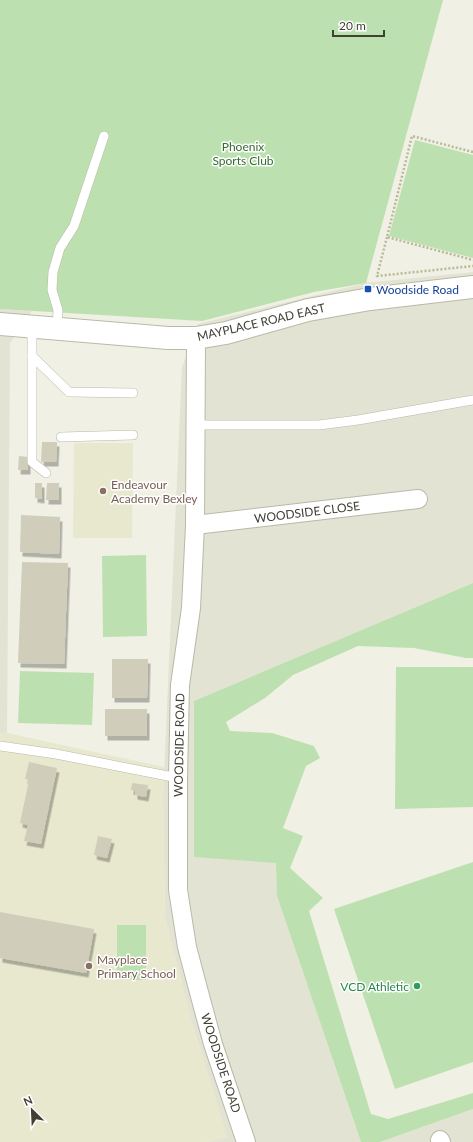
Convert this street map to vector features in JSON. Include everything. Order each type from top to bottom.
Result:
[{"type":"street","name":"MAYPLACE ROAD EAST","points":[[0,324],[168,338],[196,338],[226,333],[308,310],[370,299],[473,287]]},
{"type":"street","name":"WOODSIDE ROAD","points":[[196,338],[197,425],[195,525],[191,608],[180,685],[178,890],[187,947],[213,1044],[246,1142]]},
{"type":"street","name":"WOODSIDE CLOSE","points":[[195,525],[418,499]]},
{"type":"lane","points":[[58,328],[58,310],[52,290],[53,272],[60,248],[74,226],[104,136]]},
{"type":"lane","points":[[32,326],[32,462],[46,473]]},
{"type":"lane","points":[[32,356],[69,392],[133,393]]},
{"type":"lane","points":[[197,425],[319,425],[358,420],[473,400]]},
{"type":"lane","points":[[62,437],[133,435]]},
{"type":"lane","points":[[0,746],[56,754],[178,778]]},
{"type":"path","points":[[473,152],[412,136],[377,276],[473,266]]},
{"type":"path","points":[[387,237],[473,260]]},
{"type":"shaded area","points":[[473,272],[473,583],[194,701],[276,863],[277,896],[361,1142],[206,1142],[227,1137],[189,1013],[165,918],[163,798],[182,367],[198,324],[366,283]]},
{"type":"shaded area","points":[[0,309],[32,311],[10,343],[7,733],[0,733]]},
{"type":"shaded area","name":"Endeavour Academy Bexley","points":[[74,443],[133,443],[132,538],[73,538]]},
{"type":"shaded area","name":"Mayplace Primary School","points":[[0,733],[7,733],[164,767],[163,798],[165,918],[189,1013],[227,1137],[206,1142],[0,1142]]},
{"type":"shaded area","points":[[473,1109],[473,1142],[380,1142]]},
{"type":"green space","name":"Phoenix Sports Club","points":[[0,0],[443,0],[366,283],[314,292],[202,321],[0,309]]},
{"type":"green space","points":[[415,140],[473,155],[473,258],[389,236]]},
{"type":"green space","points":[[146,555],[147,636],[103,637],[102,556]]},
{"type":"green space","points":[[473,583],[473,658],[414,648],[358,646],[293,675],[265,698],[226,722],[230,731],[272,733],[314,746],[320,758],[306,766],[283,828],[303,836],[290,868],[323,898],[309,911],[371,1114],[388,1119],[473,1093],[473,1109],[380,1142],[361,1142],[277,896],[276,863],[194,857],[194,701]]},
{"type":"green space","points":[[396,667],[473,667],[473,807],[395,809]]},
{"type":"green space","points":[[20,671],[94,673],[92,725],[18,723]]},
{"type":"green space","name":"VCD Athletic","points":[[473,862],[473,1062],[395,1089],[334,909]]},
{"type":"green space","points":[[117,925],[146,925],[146,980],[117,980]]},
{"type":"building","points":[[42,442],[57,442],[56,462],[41,462]]},
{"type":"building","points":[[19,456],[28,457],[28,470],[18,470]]},
{"type":"building","points":[[35,483],[42,483],[42,499],[35,498]]},
{"type":"building","points":[[47,483],[59,483],[59,500],[46,500]]},
{"type":"building","points":[[21,515],[60,517],[59,554],[20,552]]},
{"type":"building","points":[[22,562],[68,563],[64,664],[18,663]]},
{"type":"building","points":[[112,659],[148,659],[147,698],[112,698]]},
{"type":"building","points":[[105,709],[147,709],[147,736],[105,736]]},
{"type":"building","points":[[29,762],[57,768],[41,844],[24,841],[28,825],[20,823],[29,780],[25,779]]},
{"type":"building","points":[[132,783],[148,785],[146,797],[135,795],[135,791],[131,790]]},
{"type":"building","points":[[98,836],[112,839],[107,858],[94,855]]},
{"type":"building","points":[[0,912],[94,929],[86,973],[0,958]]},
{"type":"place","name":"Woodside Road","points":[[368,289]]},
{"type":"place","name":"Endeavour Academy Bexley","points":[[103,491]]},
{"type":"place","name":"Mayplace Primary School","points":[[89,966]]},
{"type":"place","name":"VCD Athletic","points":[[417,986]]}]
